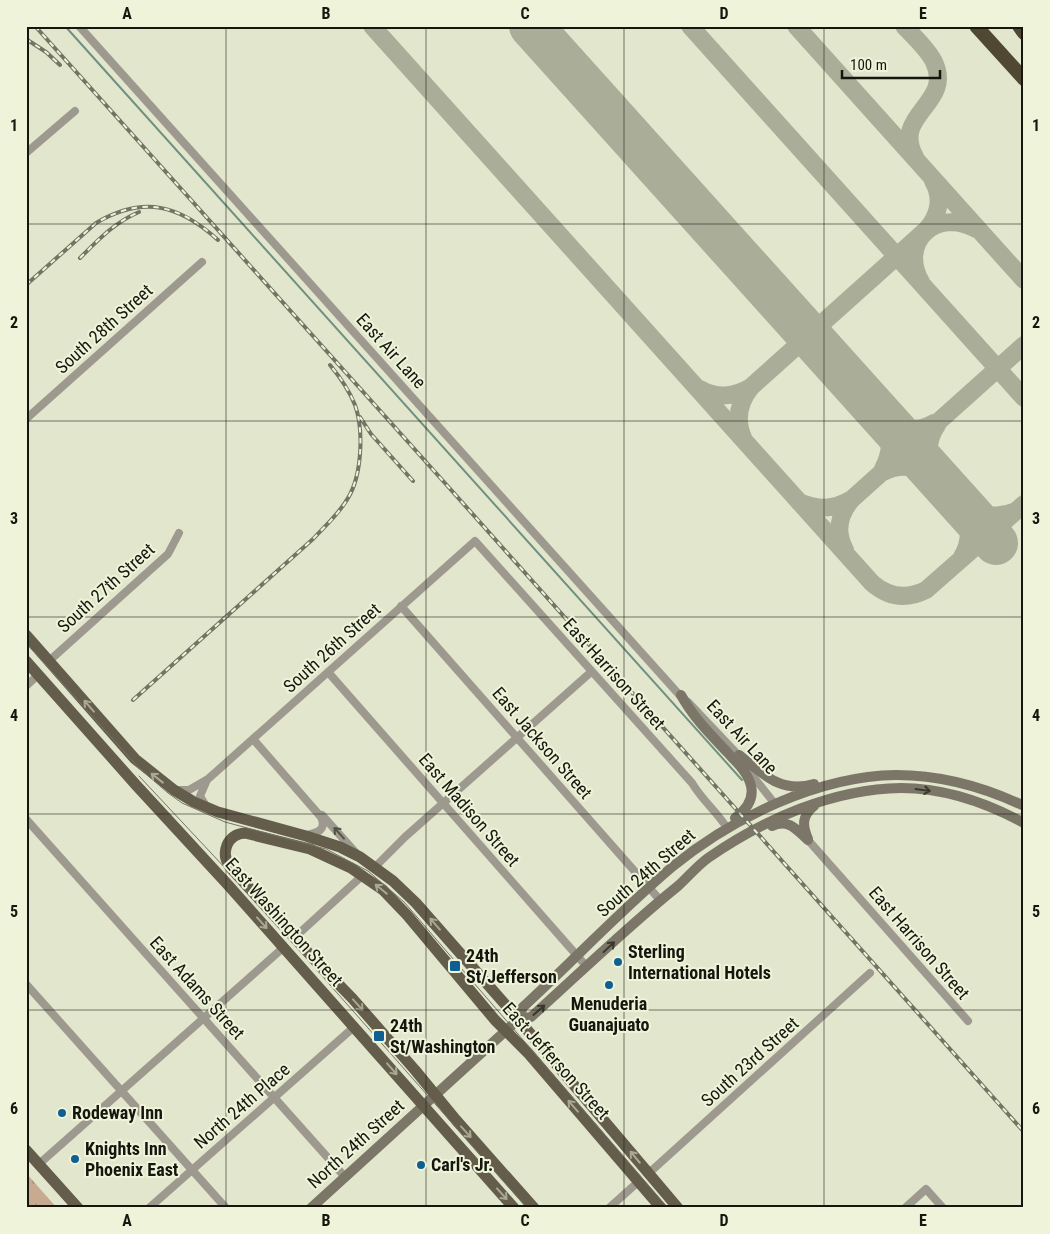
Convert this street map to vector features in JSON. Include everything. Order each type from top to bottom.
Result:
[{"type":"highway","points":[[976,26],[1024,79]]},
{"type":"highway","points":[[1019,26],[1024,33]]},
{"type":"main road","points":[[26,635],[48,660]]},
{"type":"main road","name":"East Jefferson Street","points":[[48,660],[144,767],[174,790],[217,815],[252,826],[283,842]]},
{"type":"main road","name":"East Washington Street","points":[[26,661],[514,1208]]},
{"type":"main road","points":[[681,695],[688,710],[746,774],[751,784],[752,794],[745,810],[726,826]]},
{"type":"main road","points":[[739,755],[771,780],[792,788],[802,788],[845,776],[869,772],[935,778],[968,784],[1003,796],[1024,806]]},
{"type":"main road","points":[[726,826],[777,804],[842,782],[896,775]]},
{"type":"main road","points":[[777,804],[789,805],[837,791],[864,786],[884,784],[901,788]]},
{"type":"main road","name":"South 24th Street","points":[[518,1019],[531,1017],[707,859],[754,830],[792,812],[847,796],[901,788],[953,795],[982,803],[1024,823]]},
{"type":"main road","points":[[707,859],[711,852],[732,836],[768,816],[777,804]]},
{"type":"main road","points":[[808,840],[804,828],[804,819],[816,804]]},
{"type":"main road","name":"East Jefferson Street","points":[[207,808],[340,847],[360,857],[393,881],[416,903],[518,1019],[678,1208]]},
{"type":"main road","points":[[690,876],[741,842],[782,822],[790,825],[808,840]]},
{"type":"main road","name":"South 24th Street","points":[[423,1105],[506,1031],[518,1019],[523,1007],[649,888],[726,826]]},
{"type":"main road","name":"East Jefferson Street","points":[[229,841],[236,835],[246,833],[310,849],[338,861],[363,876],[391,897],[661,1208]]},
{"type":"main road","points":[[182,834],[200,846],[242,891],[265,905]]},
{"type":"main road","name":"East Washington Street","points":[[229,841],[225,853],[227,863],[294,938],[352,998],[534,1208]]},
{"type":"main road","name":"East Jefferson Street","points":[[579,1090],[618,1158]]},
{"type":"main road","name":"North 24th Street","points":[[310,1208],[423,1105]]},
{"type":"main road","points":[[26,1150],[78,1208]]},
{"type":"street","name":"East Air Lane","points":[[79,26],[754,776],[777,804]]},
{"type":"street","points":[[26,153],[75,110]]},
{"type":"street","name":"South 28th Street","points":[[26,419],[202,262]]},
{"type":"street","name":"South 27th Street","points":[[48,660],[168,554],[179,533]]},
{"type":"street","name":"South 26th Street","points":[[174,790],[189,790],[208,778],[475,541]]},
{"type":"street","name":"East Harrison Street","points":[[475,541],[692,783],[726,826]]},
{"type":"street","name":"East Jackson Street","points":[[401,606],[660,900]]},
{"type":"street","name":"East Madison Street","points":[[328,672],[587,967]]},
{"type":"street","points":[[375,867],[406,837],[592,672]]},
{"type":"street","points":[[26,686],[38,675]]},
{"type":"street","name":"East Air Lane","points":[[681,695],[767,786],[777,804]]},
{"type":"street","name":"East Jefferson Street","points":[[253,739],[360,857]]},
{"type":"street","points":[[207,808],[200,796],[208,778]]},
{"type":"street","points":[[306,836],[318,833],[322,828],[323,821],[316,810]]},
{"type":"street","name":"East Adams Street","points":[[26,819],[345,1177]]},
{"type":"street","name":"East Harrison Street","points":[[808,840],[968,1021]]},
{"type":"street","points":[[294,938],[363,876]]},
{"type":"street","points":[[39,1164],[284,948]]},
{"type":"street","name":"South 23rd Street","points":[[649,1173],[870,973]]},
{"type":"street","points":[[26,984],[226,1208]]},
{"type":"street","name":"North 24th Place","points":[[149,1208],[354,1027]]},
{"type":"street","points":[[609,1208],[638,1182]]},
{"type":"street","points":[[904,1208],[926,1188],[943,1208]]},
{"type":"green space","points":[[26,1173],[57,1208],[26,1208]]},
{"type":"waterway","points":[[65,26],[742,780]]},
{"type":"taxiway","points":[[372,26],[878,588],[897,596],[911,595],[926,590],[1024,504]]},
{"type":"taxiway","points":[[690,26],[1024,398]]},
{"type":"taxiway","points":[[796,26],[1024,280]]},
{"type":"taxiway","points":[[904,26],[925,48],[934,62],[938,76],[936,89],[911,130],[910,142],[915,157]]},
{"type":"taxiway","points":[[926,230],[934,219],[938,207],[938,194],[933,181]]},
{"type":"taxiway","points":[[921,282],[915,267],[914,254],[918,242],[925,232],[935,226],[948,222],[961,223],[976,229]]},
{"type":"taxiway","points":[[744,440],[739,426],[739,412],[743,399],[751,387],[925,231]]},
{"type":"taxiway","points":[[845,550],[839,530],[841,517],[852,499],[1024,345]]},
{"type":"taxiway","points":[[700,389],[726,396],[751,387]]},
{"type":"taxiway","points":[[879,414],[892,423],[905,428],[927,427],[934,423]]},
{"type":"taxiway","points":[[880,414],[887,428],[890,441],[889,454],[883,469]]},
{"type":"taxiway","points":[[937,425],[931,438],[929,452],[932,466],[938,479]]},
{"type":"taxiway","points":[[883,472],[897,467],[911,467],[925,471],[938,479]]},
{"type":"taxiway","points":[[799,502],[826,508],[852,499]]},
{"type":"taxiway","points":[[956,499],[967,520],[969,535],[966,550],[962,557]]},
{"type":"taxiway","points":[[959,502],[965,507],[984,515],[991,516],[1013,512]]},
{"type":"runway","points":[[531,26],[996,543]]},
{"type":"tram line","points":[[26,643],[138,767],[182,803],[225,822],[326,849],[368,871],[404,902],[668,1208]]},
{"type":"tram line","points":[[139,776],[255,900],[527,1208]]},
{"type":"railway","points":[[35,26],[1024,1132]]},
{"type":"railway","points":[[26,39],[46,52],[60,65]]},
{"type":"railway","points":[[26,285],[96,223],[113,214],[130,209],[145,207],[175,212],[204,228],[218,240]]},
{"type":"railway","points":[[80,258],[115,226],[139,212]]},
{"type":"railway","points":[[133,700],[313,539],[336,515],[348,498],[353,488],[359,465],[360,427],[353,399],[330,365]]},
{"type":"railway","points":[[360,417],[371,434],[413,481]]},
{"type":"place","name":"Sterling International Hotels","points":[[618,962]]},
{"type":"place","name":"24th St/Jefferson","points":[[455,966]]},
{"type":"place","name":"Menuderia Guanajuato","points":[[609,985]]},
{"type":"place","name":"24th St/Washington","points":[[379,1036]]},
{"type":"place","name":"Rodeway Inn","points":[[62,1113]]},
{"type":"place","name":"Knights Inn Phoenix East","points":[[75,1159]]},
{"type":"place","name":"Carl's Jr.","points":[[421,1165]]}]
